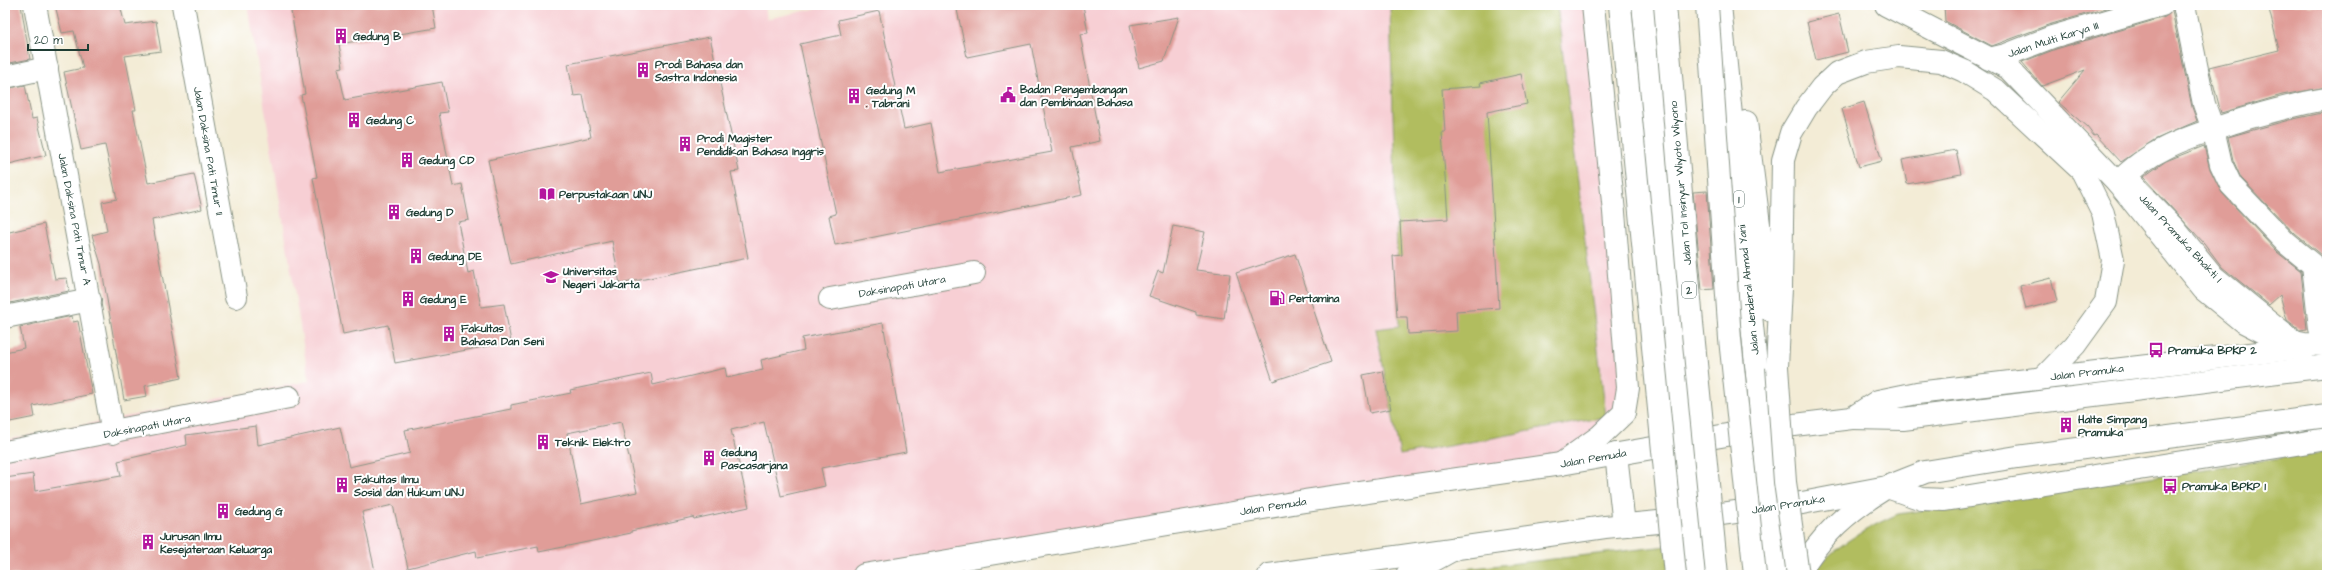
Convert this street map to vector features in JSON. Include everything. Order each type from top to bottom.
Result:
[{"type":"main road","name":"Jalan Daksina Pati Timur A","points":[[35,5],[90,300],[113,433]]},
{"type":"main road","name":"Jalan Daksina Pati Timur II","points":[[183,5],[236,297]]},
{"type":"main road","points":[[1560,464],[1600,436],[1624,413],[1628,388],[1614,212],[1593,5]]},
{"type":"main road","points":[[1620,5],[1675,575]]},
{"type":"main road","points":[[1643,5],[1682,442],[1696,575]]},
{"type":"main road","name":"Jalan Tol Insinyur Wiyoto Wiyono","points":[[1665,5],[1692,323],[1716,575]]},
{"type":"main road","points":[[1707,5],[1730,339],[1755,575]]},
{"type":"main road","name":"Jalan Jenderal Ahmad Yani","points":[[1720,5],[1761,429],[1777,575]]},
{"type":"main road","points":[[1734,5],[1738,63],[1777,367],[1784,482],[1798,575]]},
{"type":"main road","points":[[1886,5],[2008,68],[2123,178],[2204,290],[2242,321],[2275,338],[2296,343],[2326,345],[2320,328],[2313,265],[2286,243],[2231,185],[2221,164],[2213,129],[2204,104],[2184,5]]},
{"type":"main road","name":"Jalan Multi Karya III","points":[[1989,59],[2006,55],[2052,37],[2162,5]]},
{"type":"main road","points":[[1777,367],[1781,288],[1783,160],[1791,133],[1806,108],[1822,87],[1837,73],[1866,62],[1899,57],[1941,61],[1964,71],[1995,90],[2082,171],[2103,213],[2113,260],[2106,302],[2075,345],[2043,378]]},
{"type":"main road","points":[[5,77],[47,68]]},
{"type":"main road","points":[[2123,178],[2147,157],[2213,129],[2284,108],[2327,99]]},
{"type":"main road","name":"Daksinapati Utara","points":[[830,298],[974,273]]},
{"type":"main road","points":[[5,318],[90,300]]},
{"type":"main road","name":"Jalan Pramuka","points":[[1852,418],[1878,401],[1898,396],[2326,345]]},
{"type":"main road","name":"Jalan Pramuka","points":[[1682,442],[1761,429],[1852,418],[1903,419],[2327,366]]},
{"type":"main road","name":"Daksinapati Utara","points":[[5,452],[113,433],[289,397]]},
{"type":"main road","name":"Jalan Pramuka","points":[[1690,518],[1770,507],[1887,486],[1925,472],[2017,457],[2327,416]]},
{"type":"main road","points":[[1798,575],[1823,536],[1862,503],[1887,486],[1922,499],[1945,500],[2327,440]]},
{"type":"main road","name":"Jalan Pemuda","points":[[864,575],[1305,500],[1560,464],[1682,442]]},
{"type":"main road","points":[[1616,454],[1624,525]]},
{"type":"main road","points":[[1269,575],[1624,525],[1690,518]]},
{"type":"main road","points":[[1407,575],[1456,548]]},
{"type":"shaded area","points":[[248,5],[765,5],[767,19],[832,5],[1591,5],[1624,413],[1561,464],[870,575],[5,575],[5,440],[309,381]]},
{"type":"green space","points":[[1396,5],[1557,5],[1606,417],[1400,455],[1376,329],[1399,326],[1390,9]]},
{"type":"green space","points":[[2327,451],[2327,575],[1812,575],[1829,556],[1850,539],[1898,514]]},
{"type":"green space","points":[[1676,545],[1681,575],[1413,575]]},
{"type":"building","points":[[5,5],[21,5],[30,59],[5,64]]},
{"type":"building","points":[[55,5],[120,5],[125,25],[156,21],[161,51],[125,56],[136,110],[133,110],[148,183],[194,174],[202,209],[152,220],[181,378],[145,386],[147,396],[124,400],[101,264],[92,235],[107,231],[102,202],[117,199],[105,145],[81,150],[64,72],[83,68],[74,31],[62,33]]},
{"type":"building","points":[[290,5],[334,5],[334,8],[354,5],[432,5],[436,28],[339,44],[343,67],[338,68],[345,100],[442,82],[448,112],[439,113],[453,186],[462,184],[469,220],[458,222],[468,273],[474,271],[481,307],[504,304],[511,342],[395,363],[388,325],[343,334],[313,178],[317,177],[301,95],[305,94]]},
{"type":"building","points":[[956,5],[1083,5],[1088,33],[1080,34],[1100,141],[1072,147],[1082,195],[835,245],[829,216],[836,214],[800,44],[841,35],[838,20],[879,11],[904,129],[931,123],[940,172],[1052,152],[1031,44],[967,57]]},
{"type":"building","points":[[1944,5],[2117,5],[2048,25],[1992,46],[1945,21]]},
{"type":"building","points":[[2268,5],[2325,5],[2327,13],[2327,87],[2282,95],[2221,113],[2209,67],[2279,50]]},
{"type":"building","points":[[2172,11],[2192,107],[2197,121],[2154,140],[2121,162],[2096,135],[2094,136],[2087,127],[2058,102],[2085,70],[2042,86],[2022,62],[2056,49],[2165,17]]},
{"type":"building","points":[[1839,14],[1848,52],[1816,60],[1807,22]]},
{"type":"building","points":[[1179,17],[1164,61],[1139,68],[1130,25]]},
{"type":"building","points":[[710,37],[739,171],[731,172],[748,258],[620,284],[612,241],[511,264],[488,160],[591,137],[583,95],[574,96],[568,64]]},
{"type":"building","points":[[1521,74],[1527,104],[1487,112],[1499,308],[1456,311],[1457,331],[1408,334],[1407,317],[1397,317],[1393,256],[1402,255],[1400,222],[1448,219],[1442,132],[1445,132],[1442,89],[1481,86],[1480,83]]},
{"type":"building","points":[[25,85],[32,119],[37,118],[46,155],[5,165],[5,89]]},
{"type":"building","points":[[1864,102],[1882,161],[1859,167],[1842,109]]},
{"type":"building","points":[[2327,112],[2327,278],[2325,264],[2321,255],[2295,234],[2241,178],[2233,160],[2228,137],[2289,120]]},
{"type":"building","points":[[2204,146],[2210,169],[2222,193],[2277,252],[2301,271],[2307,329],[2300,330],[2287,320],[2280,295],[2269,305],[2222,267],[2204,243],[2143,177],[2166,161]]},
{"type":"building","points":[[1956,150],[1961,174],[1907,184],[1902,160]]},
{"type":"building","points":[[1707,191],[1714,289],[1702,290],[1693,192]]},
{"type":"building","points":[[44,224],[55,279],[67,278],[69,291],[5,304],[5,233]]},
{"type":"building","points":[[1173,226],[1205,232],[1196,270],[1230,274],[1224,319],[1196,315],[1196,312],[1149,296],[1158,271],[1163,273]]},
{"type":"building","name":"Pertamina","points":[[1295,254],[1331,362],[1273,381],[1236,273]]},
{"type":"building","points":[[2051,278],[2057,301],[2026,309],[2020,286]]},
{"type":"building","points":[[72,316],[73,322],[78,321],[92,394],[33,406],[35,417],[10,422],[5,398],[5,352],[24,348],[20,327]]},
{"type":"building","points":[[883,323],[906,452],[821,468],[825,486],[781,496],[764,422],[731,430],[749,507],[694,519],[693,517],[631,531],[631,533],[539,552],[538,546],[477,558],[476,551],[408,568],[393,505],[362,512],[375,571],[358,575],[5,575],[5,478],[33,474],[35,491],[121,476],[118,461],[187,445],[186,435],[256,426],[258,445],[340,427],[349,467],[410,453],[405,430],[511,409],[511,405],[571,393],[570,390],[651,373],[653,385],[725,368],[727,378],[763,370],[761,360],[804,350],[802,338]],"holes":[[[621,422],[637,492],[581,504],[567,433]]]},
{"type":"building","points":[[1383,371],[1391,409],[1370,413],[1363,375]]},
{"type":"place","name":"Gedung B","points":[[341,36]]},
{"type":"place","name":"Prodi Bahasa dan Sastra Indonesia","points":[[643,70]]},
{"type":"place","name":"Badan Pengembangan dan Pembinaan Bahasa","points":[[1008,95]]},
{"type":"place","name":"Gedung M . Tabrani","points":[[854,96]]},
{"type":"place","name":"Gedung C","points":[[354,120]]},
{"type":"place","name":"Prodi Magister Pendidikan Bahasa Inggris","points":[[685,144]]},
{"type":"place","name":"Gedung CD","points":[[407,160]]},
{"type":"place","name":"Perpustakaan UNJ","points":[[547,194]]},
{"type":"place","name":"Gedung D","points":[[394,212]]},
{"type":"place","name":"Gedung DE","points":[[416,256]]},
{"type":"place","name":"Universitas Negeri Jakarta","points":[[551,277]]},
{"type":"place","name":"Pertamina","points":[[1277,298]]},
{"type":"place","name":"Gedung E","points":[[408,299]]},
{"type":"place","name":"Fakultas Bahasa Dan Seni","points":[[449,334]]},
{"type":"place","name":"Pramuka BPKP 2","points":[[2156,350]]},
{"type":"place","name":"Halte Simpang Pramuka","points":[[2066,425]]},
{"type":"place","name":"Teknik Elektro","points":[[543,442]]},
{"type":"place","name":"Gedung Pascasarjana","points":[[709,458]]},
{"type":"place","name":"Fakultas Ilmu Sosial dan Hukum UNJ","points":[[342,485]]},
{"type":"place","name":"Pramuka BPKP 1","points":[[2170,486]]},
{"type":"place","name":"Gedung G","points":[[223,511]]},
{"type":"place","name":"Jurusan Ilmu Kesejateraan Keluarga","points":[[148,542]]}]
